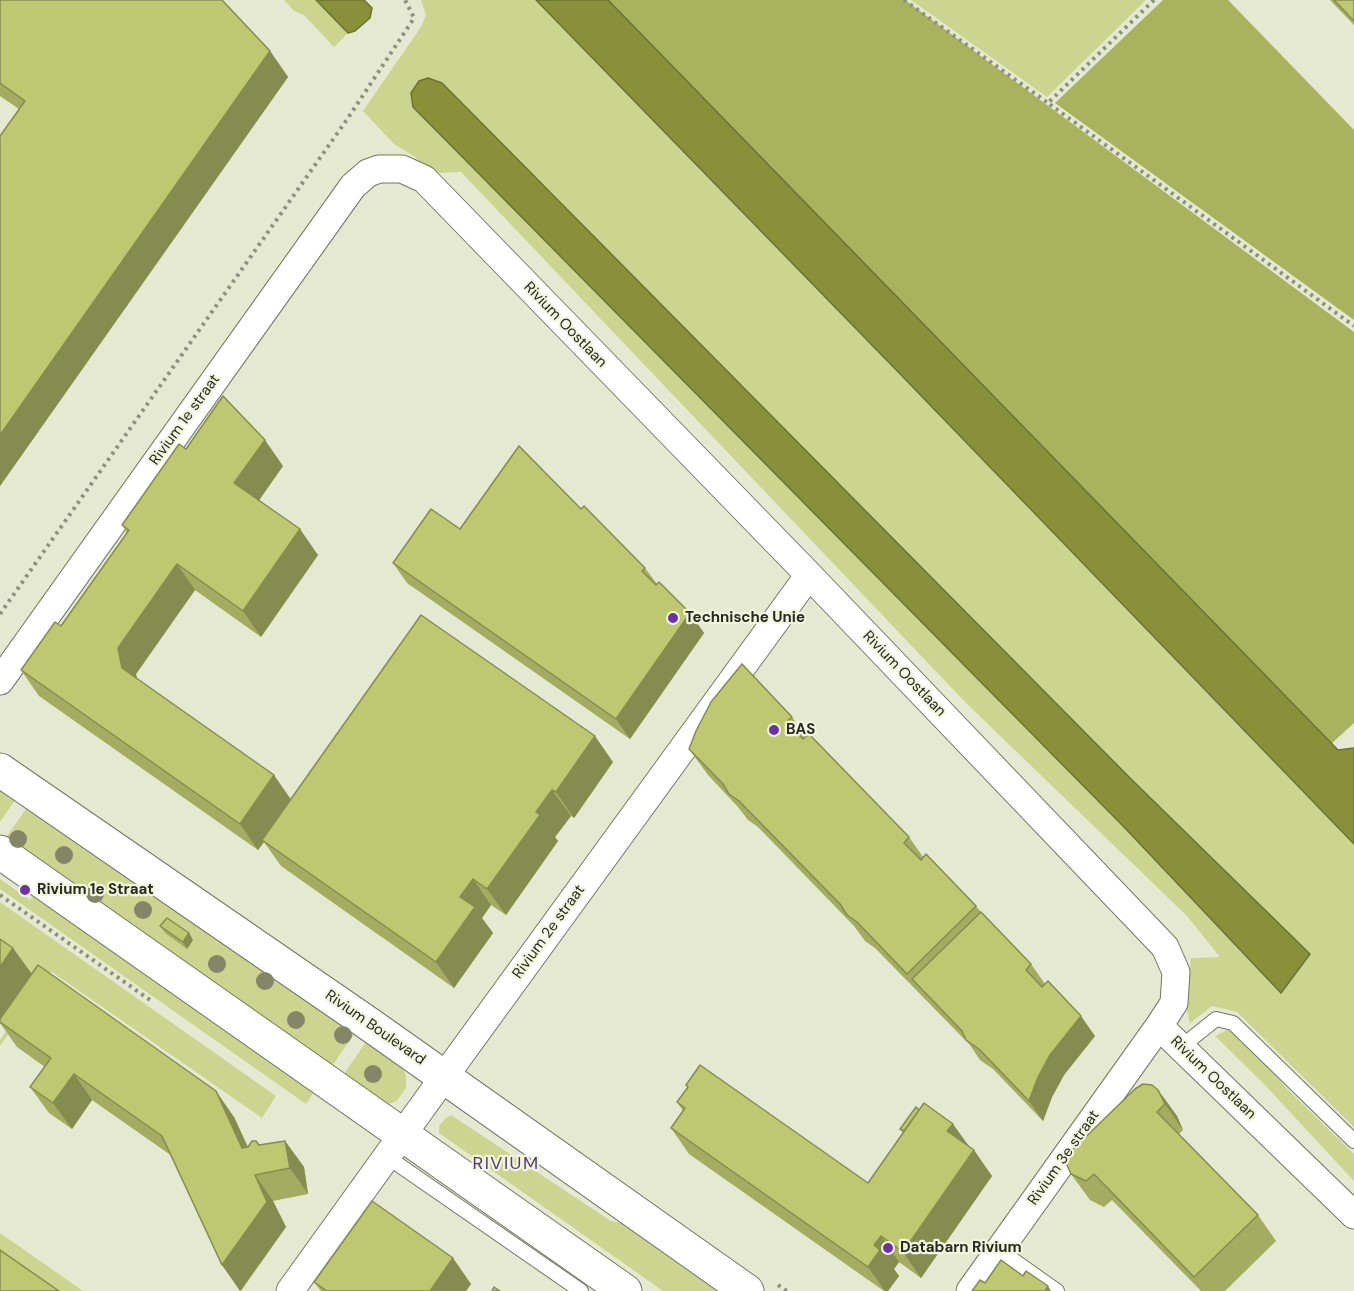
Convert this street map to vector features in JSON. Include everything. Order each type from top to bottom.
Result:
[{"type":"street","name":"Rivium Oostlaan","points":[[379,169],[402,169],[424,179],[809,575],[1165,947],[1176,972],[1174,1003],[1159,1026],[1354,1215]]},
{"type":"street","name":"Rivium 1e straat","points":[[0,681],[353,186],[361,177],[379,169]]},
{"type":"street","name":"Rivium 2e straat","points":[[291,1291],[394,1145],[809,575]]},
{"type":"street","name":"Rivium Boulevard","points":[[0,770],[444,1077],[747,1291]]},
{"type":"street","points":[[0,852],[394,1145],[625,1291]]},
{"type":"street","name":"Rivium 3e straat","points":[[970,1291],[1159,1026]]},
{"type":"lane","points":[[1181,1047],[1216,1019],[1233,1023],[1354,1142]]},
{"type":"lane","points":[[394,1145],[581,1291]]},
{"type":"lane","points":[[999,1250],[1057,1291]]},
{"type":"path","points":[[0,614],[348,118],[401,38],[414,18],[405,0]]},
{"type":"path","points":[[904,0],[1354,326]]},
{"type":"path","points":[[1048,103],[1154,0]]},
{"type":"shaded area","points":[[284,0],[316,0],[348,33],[334,47],[304,15],[294,11]]},
{"type":"shaded area","points":[[316,0],[364,0],[372,8],[370,18],[355,31],[348,33]]},
{"type":"shaded area","points":[[421,0],[536,0],[1354,844],[1354,1127],[1237,1012],[1212,1006],[1190,1023],[1187,1010],[1191,958],[1220,957],[1187,916],[965,702],[461,172],[431,173],[415,157],[394,144],[363,111],[421,27],[426,15]],"holes":[[[1131,779],[1309,954],[1280,992],[1124,827]]]},
{"type":"shaded area","points":[[536,0],[608,0],[1338,750],[1354,748],[1354,844],[905,379]]},
{"type":"shaded area","points":[[608,0],[905,0],[1354,332],[1354,723],[1331,744]]},
{"type":"shaded area","points":[[911,0],[1146,0],[1047,97]]},
{"type":"shaded area","points":[[1163,0],[1228,0],[1354,130],[1354,320],[1055,103]]},
{"type":"shaded area","points":[[428,78],[442,83],[1131,779],[1310,954],[1281,993],[1124,827],[413,107],[411,93],[419,81]]},
{"type":"shaded area","points":[[0,780],[20,793],[0,822]]},
{"type":"shaded area","points":[[31,802],[357,1030],[328,1072],[2,843]]},
{"type":"shaded area","points":[[0,879],[30,900],[37,890],[317,1087],[306,1104],[0,889]]},
{"type":"shaded area","points":[[0,902],[276,1096],[262,1118],[52,972],[0,1046],[0,1040],[41,981],[0,952]]},
{"type":"shaded area","points":[[1227,1030],[1242,1036],[1288,1090],[1354,1154],[1354,1181],[1264,1084],[1215,1036]]},
{"type":"shaded area","points":[[368,1039],[401,1066],[406,1075],[406,1088],[397,1101],[388,1104],[379,1103],[339,1081]]},
{"type":"shaded area","points":[[451,1115],[611,1221],[629,1224],[726,1291],[663,1291],[439,1133],[439,1126]]},
{"type":"shaded area","points":[[0,1233],[83,1291],[40,1291],[0,1263]]},
{"type":"building","points":[[0,0],[222,0],[270,51],[0,435],[0,136],[25,101],[0,83]]},
{"type":"building","points":[[1334,0],[1354,0],[1354,21]]},
{"type":"building","points":[[223,396],[265,440],[234,483],[300,529],[243,611],[177,564],[118,648],[122,668],[274,775],[240,824],[21,670],[55,622],[61,626],[129,530],[122,525],[179,444],[186,449]]},
{"type":"building","points":[[519,446],[581,509],[584,506],[645,568],[642,571],[656,585],[659,582],[690,613],[616,719],[393,563],[431,509],[460,529]]},
{"type":"building","points":[[421,615],[595,736],[556,792],[552,790],[536,812],[540,815],[487,889],[473,879],[460,897],[475,907],[436,962],[262,840]]},
{"type":"building","points":[[742,664],[792,717],[786,722],[803,739],[809,734],[909,837],[904,843],[921,860],[926,854],[976,906],[907,974],[857,922],[847,915],[840,904],[739,801],[729,794],[723,784],[689,749],[711,702]]},
{"type":"building","points":[[981,912],[1031,964],[1026,970],[1042,987],[1048,981],[1081,1016],[1050,1055],[1029,1101],[979,1049],[966,1040],[962,1031],[912,979]]},
{"type":"building","points":[[167,918],[189,933],[183,942],[160,926]]},
{"type":"building","points":[[0,939],[13,948],[0,967]]},
{"type":"building","points":[[38,965],[216,1091],[242,1148],[248,1147],[252,1141],[256,1141],[259,1145],[285,1141],[290,1168],[255,1175],[267,1202],[222,1265],[162,1136],[74,1074],[53,1103],[30,1087],[51,1058],[0,1022],[0,1019]]},
{"type":"building","points":[[700,1065],[868,1183],[924,1103],[953,1124],[947,1131],[974,1150],[903,1252],[881,1236],[874,1245],[880,1250],[868,1267],[671,1128],[685,1108],[677,1102]]},
{"type":"building","points":[[1143,1084],[1152,1085],[1158,1090],[1165,1104],[1157,1112],[1258,1215],[1194,1277],[1094,1174],[1086,1181],[1071,1174],[1066,1163],[1070,1152]]},
{"type":"building","points":[[916,1107],[919,1110],[904,1131],[900,1129]]},
{"type":"building","points":[[372,1201],[453,1258],[430,1291],[327,1291],[314,1282]]},
{"type":"building","points":[[0,1250],[59,1291],[0,1291]]},
{"type":"building","points":[[1001,1260],[1023,1276],[1026,1271],[1048,1286],[1045,1291],[972,1291],[980,1280],[985,1283]]},
{"type":"place","name":"Technische Unie","points":[[673,618]]},
{"type":"place","name":"BAS","points":[[774,730]]},
{"type":"place","name":"Rivium 1e Straat","points":[[25,890]]},
{"type":"place","name":"Databarn Rivium","points":[[888,1248]]},
{"type":"district","name":"RIVIUM","points":[[506,1164]]}]
